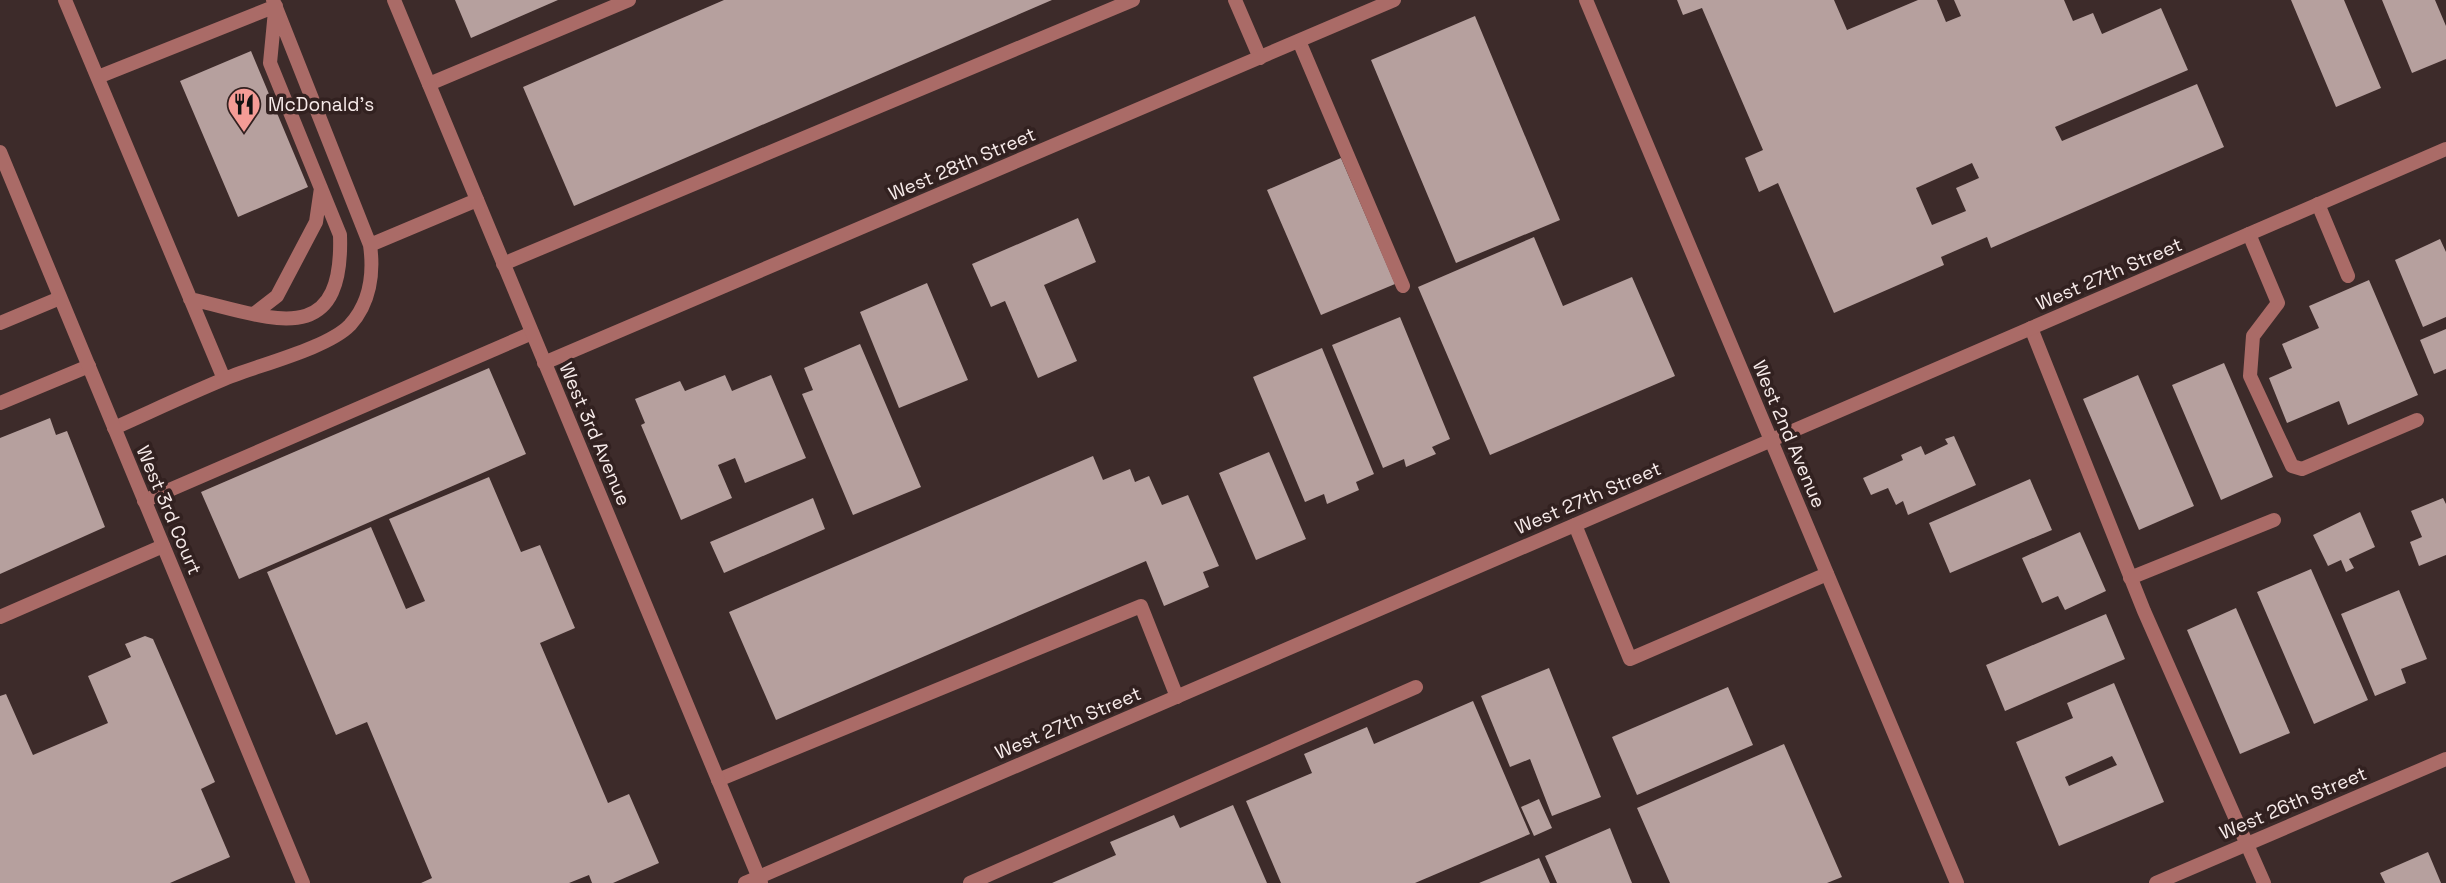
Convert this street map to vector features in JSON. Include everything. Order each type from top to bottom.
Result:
[{"type":"street","points":[[65,0],[224,379]]},
{"type":"street","name":"West 3rd Avenue","points":[[394,0],[718,780],[755,881]]},
{"type":"street","points":[[429,84],[629,0]]},
{"type":"street","points":[[503,264],[1133,0]]},
{"type":"street","points":[[1234,0],[1260,58]]},
{"type":"street","name":"West 28th Street","points":[[544,363],[1394,0]]},
{"type":"street","name":"West 2nd Avenue","points":[[1586,0],[1957,883]]},
{"type":"street","points":[[97,77],[274,3]]},
{"type":"street","points":[[190,299],[294,320],[315,314],[334,290],[341,264],[340,235],[270,63],[274,3]]},
{"type":"street","points":[[114,428],[224,379],[304,349],[349,326],[367,296],[373,266],[370,245],[274,3]]},
{"type":"street","points":[[1299,41],[1403,286]]},
{"type":"street","name":"West 27th Street","points":[[755,881],[2446,149]]},
{"type":"street","name":"West 3rd Court","points":[[0,152],[303,883]]},
{"type":"street","points":[[255,313],[277,296],[316,222],[321,184]]},
{"type":"street","points":[[370,245],[477,200]]},
{"type":"street","points":[[2318,204],[2348,276]]},
{"type":"street","points":[[2249,234],[2278,303],[2253,336],[2250,376],[2292,466],[2302,469],[2417,420]]},
{"type":"street","points":[[0,323],[61,298]]},
{"type":"street","points":[[2031,328],[2130,578],[2264,883]]},
{"type":"street","points":[[144,501],[532,333]]},
{"type":"street","points":[[0,403],[89,366]]},
{"type":"street","points":[[2130,578],[2274,520]]},
{"type":"street","points":[[1575,525],[1630,659],[1827,574]]},
{"type":"street","points":[[0,617],[163,546]]},
{"type":"street","points":[[718,780],[1141,606],[1177,697]]},
{"type":"street","points":[[970,883],[1416,687]]},
{"type":"street","name":"West 26th Street","points":[[2155,883],[2446,759]]},
{"type":"building","points":[[455,0],[558,0],[471,38]]},
{"type":"building","points":[[724,0],[1052,0],[574,206],[523,87]]},
{"type":"building","points":[[1677,0],[1834,0],[1847,30],[1918,0],[1937,0],[1946,22],[1961,16],[1954,0],[2064,0],[2073,21],[2093,13],[2102,34],[2161,8],[2188,70],[2055,127],[2062,141],[2197,84],[2224,147],[1991,248],[1987,237],[1941,257],[1944,265],[1834,313],[1778,183],[1759,192],[1745,158],[1763,150],[1702,8],[1683,15]],"holes":[[[1972,163],[1979,178],[1956,188],[1966,211],[1932,225],[1916,188]]]},
{"type":"building","points":[[2291,0],[2344,0],[2381,88],[2336,107]]},
{"type":"building","points":[[2382,0],[2435,0],[2446,26],[2446,59],[2412,73]]},
{"type":"building","points":[[1475,16],[1560,220],[1456,263],[1371,60]]},
{"type":"building","name":"McDonald's","points":[[251,51],[308,187],[238,217],[180,81]]},
{"type":"building","points":[[1341,158],[1395,284],[1321,315],[1267,190]]},
{"type":"building","points":[[1078,218],[1096,262],[1044,285],[1077,361],[1038,378],[1005,301],[991,307],[972,264]]},
{"type":"building","points":[[1534,237],[1563,306],[1632,277],[1675,376],[1490,455],[1418,287]]},
{"type":"building","points":[[2440,239],[2446,252],[2446,317],[2423,327],[2395,260]]},
{"type":"building","points":[[2369,280],[2418,395],[2348,425],[2339,401],[2287,423],[2269,378],[2292,368],[2282,344],[2319,328],[2309,306]]},
{"type":"building","points":[[927,283],[968,380],[899,408],[860,312]]},
{"type":"building","points":[[1400,317],[1450,439],[1432,447],[1436,454],[1406,467],[1404,459],[1383,468],[1332,345]]},
{"type":"building","points":[[2446,329],[2446,369],[2434,374],[2420,340]]},
{"type":"building","points":[[860,344],[921,487],[853,515],[802,394],[813,390],[804,368]]},
{"type":"building","points":[[1322,348],[1374,474],[1356,482],[1359,490],[1327,504],[1324,494],[1305,502],[1253,377]]},
{"type":"building","points":[[2224,363],[2273,477],[2221,500],[2172,385]]},
{"type":"building","points":[[489,368],[526,454],[239,579],[201,492]]},
{"type":"building","points":[[725,375],[732,391],[771,375],[806,458],[745,483],[735,458],[718,465],[732,498],[681,520],[641,425],[645,423],[635,399],[680,381],[685,391]]},
{"type":"building","points":[[2138,375],[2194,506],[2139,530],[2083,399]]},
{"type":"building","points":[[50,418],[56,435],[67,431],[105,527],[0,574],[0,438]]},
{"type":"building","points":[[1954,436],[1976,485],[1908,515],[1903,501],[1896,505],[1888,488],[1871,495],[1863,478],[1903,460],[1901,455],[1921,446],[1925,455],[1948,444],[1945,439]]},
{"type":"building","points":[[1269,452],[1306,539],[1256,560],[1219,473]]},
{"type":"building","points":[[1093,456],[1103,480],[1130,469],[1135,482],[1149,476],[1162,505],[1188,495],[1219,566],[1203,572],[1209,587],[1164,606],[1146,561],[776,720],[729,612]]},
{"type":"building","points":[[489,477],[521,552],[540,545],[575,628],[540,643],[608,803],[629,794],[659,863],[613,883],[592,883],[589,875],[569,883],[421,883],[432,878],[367,722],[336,735],[267,572],[371,527],[406,609],[425,601],[389,519]]},
{"type":"building","points":[[2030,479],[2052,530],[1950,573],[1929,523]]},
{"type":"building","points":[[813,498],[825,529],[724,573],[710,542]]},
{"type":"building","points":[[2443,498],[2446,504],[2446,555],[2419,566],[2410,542],[2422,537],[2411,511]]},
{"type":"building","points":[[2360,512],[2375,547],[2349,559],[2354,568],[2346,572],[2341,560],[2328,566],[2313,535]]},
{"type":"building","points":[[2080,532],[2106,591],[2065,610],[2058,596],[2042,603],[2022,558]]},
{"type":"building","points":[[2311,569],[2368,700],[2314,724],[2257,592]]},
{"type":"building","points":[[2399,590],[2427,659],[2401,669],[2406,683],[2375,696],[2341,614]]},
{"type":"building","points":[[2236,608],[2290,733],[2240,754],[2187,630]]},
{"type":"building","points":[[2106,614],[2125,659],[2005,711],[1986,665]]},
{"type":"building","points":[[145,636],[153,639],[215,782],[201,789],[230,857],[170,883],[0,883],[0,696],[6,694],[33,755],[108,723],[88,676],[131,657],[125,644]]},
{"type":"building","points":[[1549,668],[1601,797],[1552,816],[1530,759],[1510,767],[1481,696]]},
{"type":"building","points":[[2114,683],[2164,802],[2059,846],[2016,742],[2073,718],[2067,703]],"holes":[[[2112,756],[2117,765],[2069,786],[2065,777]]]},
{"type":"building","points":[[1728,687],[1753,745],[1637,795],[1612,737]]},
{"type":"building","points":[[1473,701],[1530,834],[1415,883],[1281,883],[1246,801],[1312,773],[1304,754],[1367,727],[1374,744]]},
{"type":"building","points":[[1784,744],[1842,877],[1827,883],[1670,883],[1637,808]]},
{"type":"building","points":[[1539,799],[1552,828],[1534,836],[1521,807]]},
{"type":"building","points":[[1233,805],[1267,883],[1052,883],[1116,855],[1110,842],[1174,815],[1180,828]]},
{"type":"building","points":[[1610,828],[1632,883],[1557,883],[1545,856]]},
{"type":"building","points":[[2428,852],[2441,883],[2385,883],[2380,873]]},
{"type":"building","points":[[1539,858],[1550,883],[1479,883]]},
{"type":"place","name":"McDonald's","points":[[244,134]]}]
